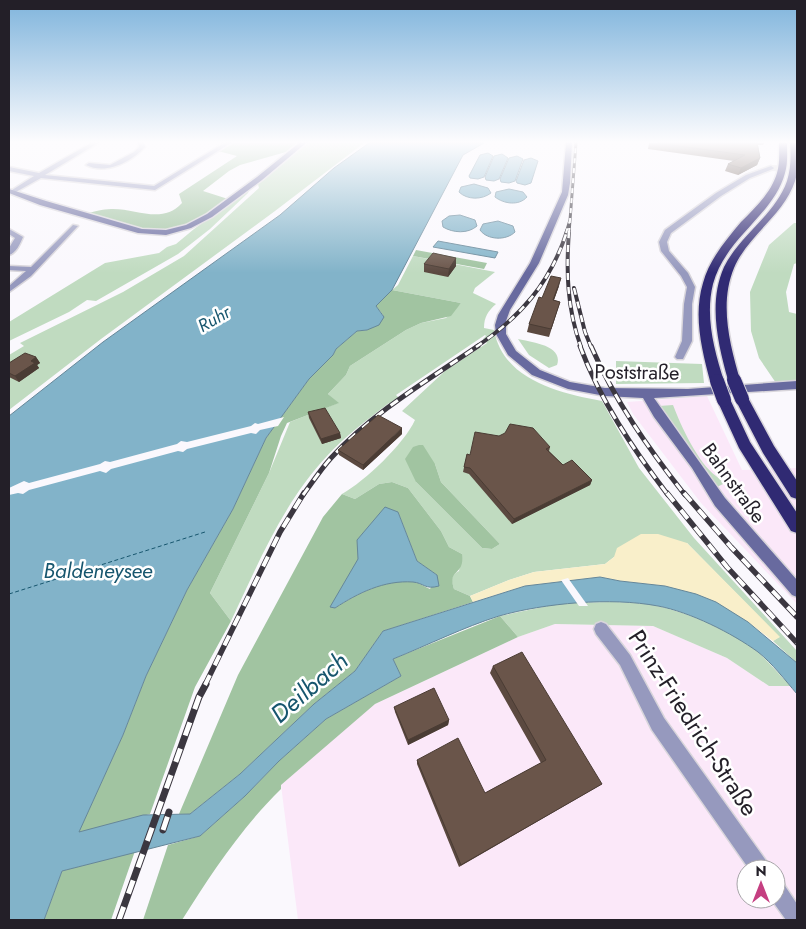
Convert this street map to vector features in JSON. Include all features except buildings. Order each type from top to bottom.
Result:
[{"type":"highway","points":[[777,186],[775,191],[733,237],[716,264],[708,284],[705,328],[709,355],[717,381],[744,444],[797,526]]},
{"type":"highway","points":[[789,186],[777,208],[747,241],[730,267],[721,309],[722,330],[734,380],[764,443],[797,493]]},
{"type":"street","points":[[128,186],[142,188],[158,186]]},
{"type":"street","points":[[10,192],[136,229],[152,233],[165,233],[190,227],[203,221],[250,186]]},
{"type":"street","name":"Poststraße","points":[[565,186],[542,249],[501,328],[516,358],[543,376],[574,388],[609,393],[646,393],[797,385]]},
{"type":"street","points":[[680,357],[687,341],[688,304],[691,288],[686,275],[664,251],[663,242],[668,232],[682,220],[733,186]]},
{"type":"street","points":[[9,290],[33,270],[75,226]]},
{"type":"street","points":[[9,231],[19,237],[9,253]]},
{"type":"street","points":[[9,268],[33,270]]},
{"type":"street","name":"Bahnstraße","points":[[646,393],[658,414],[696,465],[720,502],[758,548],[797,590]]},
{"type":"street","name":"Prinz-Friedrich-Straße","points":[[601,630],[625,660],[658,724],[753,859]]},
{"type":"street","points":[[786,904],[797,920]]},
{"type":"shaded area","points":[[707,396],[742,470],[797,468],[797,604],[701,503],[633,414],[627,402]]},
{"type":"shaded area","points":[[555,624],[653,626],[727,658],[769,686],[791,686],[797,694],[797,920],[298,920],[281,785],[373,705],[518,637]]},
{"type":"green space","points":[[191,186],[209,186],[203,191],[228,199],[192,224],[173,229],[160,230],[135,227],[84,214],[111,209],[148,214],[166,213],[174,210],[182,203],[179,194]]},
{"type":"green space","points":[[259,186],[307,186],[101,339],[9,410],[9,355],[24,346],[20,343],[123,292],[184,256]]},
{"type":"green space","points":[[250,188],[248,193],[210,229],[178,254],[96,301],[87,300],[69,312],[9,341],[9,322],[105,263],[159,253],[167,247],[176,244]]},
{"type":"green space","points":[[794,223],[797,223],[797,263],[794,264],[786,292],[789,312],[797,314],[797,382],[776,383],[759,358],[751,331],[750,292],[769,245]]},
{"type":"green space","points":[[416,250],[487,263],[484,269],[413,256]]},
{"type":"green space","points":[[413,256],[495,272],[475,288],[473,293],[496,304],[487,314],[484,328],[494,330],[499,347],[509,361],[535,381],[551,388],[568,394],[602,401],[639,468],[694,538],[797,651],[797,663],[773,641],[779,637],[687,543],[614,557],[605,564],[534,572],[470,596],[454,589],[452,583],[453,577],[459,571],[462,554],[449,547],[441,531],[408,488],[392,482],[379,484],[355,499],[342,494],[362,480],[383,461],[410,430],[415,420],[402,411],[445,371],[487,343],[483,339],[485,335],[396,395],[399,398],[389,403],[356,428],[311,474],[284,514],[231,621],[210,593],[269,473],[290,422],[338,403],[328,394],[346,375],[350,366],[406,330],[421,323],[446,318],[461,303],[392,290],[398,285]],"holes":[[[435,464],[441,482],[500,544],[492,549],[482,548],[416,482]]]},
{"type":"green space","points":[[392,290],[461,303],[451,316],[421,323],[406,330],[350,366],[346,375],[328,394],[339,403],[287,423],[269,473],[210,593],[231,621],[195,687],[150,814],[78,833],[123,735],[146,676],[187,590],[233,509],[266,438],[309,379],[333,355],[336,349],[357,331],[367,330],[383,315],[376,306]]},
{"type":"green space","points":[[518,339],[537,343],[551,349],[558,358],[557,365],[549,368],[529,355]]},
{"type":"green space","points":[[616,361],[702,364],[704,383],[616,384]]},
{"type":"green space","points":[[673,405],[685,433],[703,462],[717,477],[727,482],[717,487],[659,406]]},
{"type":"green space","points":[[423,445],[435,464],[441,482],[500,544],[492,549],[482,548],[416,482],[405,459],[413,447]]},
{"type":"green space","points":[[392,482],[408,488],[441,531],[449,547],[462,554],[461,566],[454,575],[452,582],[454,589],[470,596],[473,602],[383,631],[355,671],[314,704],[240,774],[190,814],[179,814],[238,675],[323,517],[342,494],[355,499],[379,484]],"holes":[[[398,512],[417,561],[437,575],[430,589],[415,582],[405,581],[384,584],[363,592],[335,608],[353,568]]]},
{"type":"green space","points":[[562,603],[635,603],[667,608],[683,613],[717,627],[747,644],[759,653],[791,686],[769,686],[727,658],[653,626],[555,624],[518,637],[500,616]]},
{"type":"green space","points":[[500,616],[518,637],[375,704],[281,785],[281,789],[253,819],[228,852],[182,920],[143,920],[168,845],[200,836],[326,719],[401,676],[393,659]]},
{"type":"green space","points":[[135,851],[111,920],[44,920],[62,871]]},
{"type":"sand","points":[[641,534],[658,534],[687,543],[780,637],[773,641],[748,622],[665,586],[600,577],[525,586],[473,602],[470,596],[534,572],[605,564],[614,557],[617,548]]},
{"type":"water","name":"Baldeneysee","points":[[313,186],[447,186],[392,290],[376,306],[384,317],[379,325],[367,330],[357,331],[336,349],[333,355],[309,379],[266,438],[233,509],[187,590],[146,676],[123,735],[79,832],[143,815],[190,814],[240,774],[314,704],[355,671],[383,631],[525,586],[600,577],[665,586],[696,594],[716,602],[748,622],[797,663],[797,694],[768,661],[748,645],[710,624],[670,609],[640,603],[599,602],[557,605],[517,611],[499,616],[393,659],[401,676],[326,719],[200,836],[62,871],[44,920],[9,920],[9,416],[103,342],[280,215]]},
{"type":"water","points":[[482,186],[488,188],[491,193],[483,197],[466,197],[459,192],[461,187]]},
{"type":"water","points":[[509,189],[523,192],[527,197],[520,202],[511,203],[495,197],[496,192]]},
{"type":"water","points":[[460,215],[475,220],[477,226],[460,232],[443,227],[442,221],[449,216]]},
{"type":"water","points":[[498,221],[513,226],[515,232],[507,237],[497,238],[487,236],[480,230],[483,224]]},
{"type":"water","points":[[438,241],[498,252],[495,258],[433,247]]},
{"type":"water","points":[[385,507],[398,512],[417,561],[437,575],[439,586],[428,587],[413,582],[392,583],[362,593],[335,608],[330,607],[358,559],[357,540]]},
{"type":"pier","points":[[284,417],[278,426],[260,430],[256,434],[251,433],[187,449],[183,452],[178,451],[111,469],[106,473],[100,471],[29,490],[23,494],[9,495],[9,488],[24,481],[29,483],[105,461],[110,462],[177,444],[181,441],[187,442]]},
{"type":"pier","points":[[568,578],[588,606],[579,606],[561,580]]},
{"type":"ferry route","points":[[9,594],[205,532]]},
{"type":"railway","points":[[569,233],[573,186]]},
{"type":"railway","points":[[566,233],[570,220]]},
{"type":"railway","points":[[476,347],[506,324],[532,298],[552,267],[567,231]]},
{"type":"railway","points":[[569,231],[570,304],[581,347]]},
{"type":"railway","points":[[574,288],[585,332],[591,347]]},
{"type":"railway","points":[[303,495],[331,458],[364,426],[401,398],[478,346]]},
{"type":"railway","points":[[580,346],[607,405],[642,460],[668,495]]},
{"type":"railway","points":[[591,346],[600,366],[633,423],[685,495]]},
{"type":"railway","points":[[205,685],[280,532],[304,493]]},
{"type":"railway","points":[[667,493],[727,567],[797,643]]},
{"type":"railway","points":[[684,493],[731,547],[797,617]]},
{"type":"railway","points":[[119,920],[199,697],[206,684]]},
{"type":"railway","points":[[163,830],[169,812]]},
{"type":"water label","name":"Ruhr","points":[[214,319]]},
{"type":"water label","name":"Deilbach","points":[[309,687]]}]
